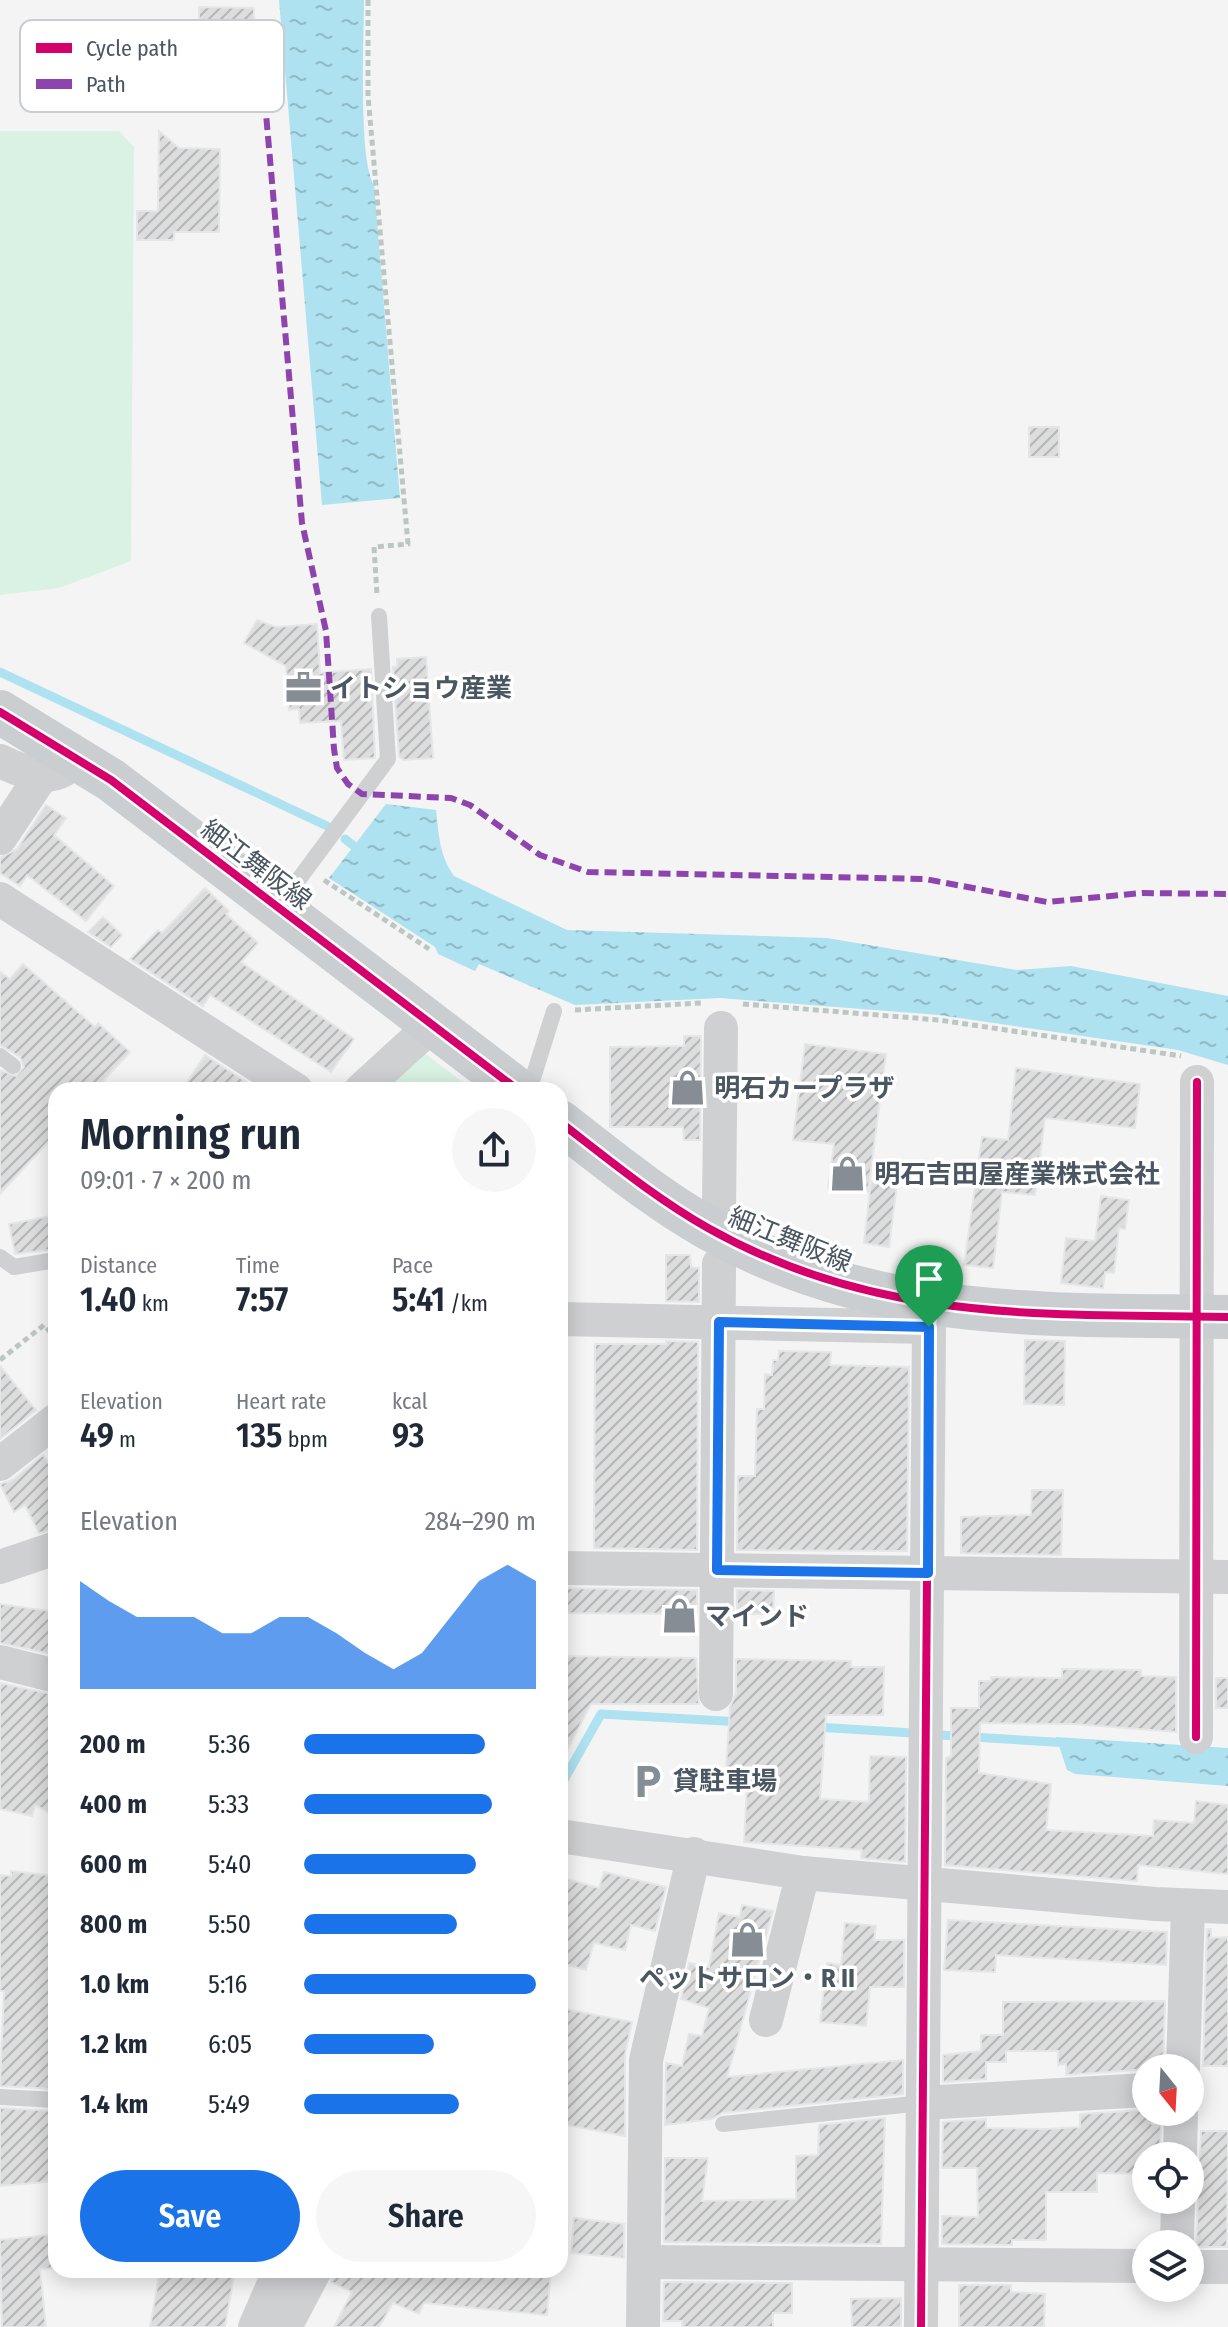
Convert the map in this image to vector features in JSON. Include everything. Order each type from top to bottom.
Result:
[{"type":"main road","name":"細江舞阪線","points":[[0,712],[59,766],[278,907],[507,1082]]},
{"type":"main road","name":"細江舞阪線","points":[[568,1128],[714,1246],[878,1295],[931,1316],[999,1313],[1212,1317]]},
{"type":"street","points":[[0,761],[32,775],[59,766]]},
{"type":"street","points":[[0,838],[59,766]]},
{"type":"street","points":[[0,899],[284,1082]]},
{"type":"street","points":[[716,1694],[719,1322],[714,1246],[719,1208],[721,1012]]},
{"type":"street","points":[[370,1082],[432,1025]]},
{"type":"street","points":[[1194,1070],[1212,1317],[1212,1577],[1196,1737]]},
{"type":"street","points":[[568,1319],[719,1322],[931,1316],[923,1881],[921,2327]]},
{"type":"street","points":[[0,1464],[48,1426]]},
{"type":"street","points":[[0,1567],[48,1551]]},
{"type":"street","points":[[568,1568],[1212,1577]]},
{"type":"street","points":[[0,1662],[48,1674]]},
{"type":"street","points":[[568,1837],[803,1873],[923,1881],[1188,1907],[1228,1907]]},
{"type":"street","points":[[643,2327],[646,2060],[694,1854]]},
{"type":"street","points":[[766,2020],[803,1873]]},
{"type":"street","points":[[1183,2054],[1188,1907]]},
{"type":"street","points":[[922,2103],[1132,2091]]},
{"type":"street","points":[[644,2262],[1132,2266]]},
{"type":"street","points":[[1204,2267],[1228,2267]]},
{"type":"street","points":[[255,2327],[276,2278]]},
{"type":"street","points":[[285,2327],[311,2278]]},
{"type":"lane","points":[[278,907],[388,759],[379,616]]},
{"type":"lane","points":[[530,1082],[554,1011]]},
{"type":"lane","points":[[0,1257],[14,1267],[48,1261]]},
{"type":"lane","points":[[0,2097],[48,2100]]},
{"type":"lane","points":[[723,2124],[922,2103]]},
{"type":"path","points":[[368,0],[368,96],[408,544],[374,547],[379,616]]},
{"type":"path","points":[[323,879],[429,949]]},
{"type":"path","points":[[554,1011],[721,1012],[939,1020],[1169,1053],[1194,1070]]},
{"type":"path","points":[[1167,1065],[1169,1053]]},
{"type":"path","points":[[0,1360],[44,1325],[48,1329]]},
{"type":"green space","points":[[0,131],[119,131],[134,147],[131,561],[59,588],[0,595]]},
{"type":"green space","points":[[419,1049],[462,1082],[384,1082]]},
{"type":"water","points":[[279,0],[364,0],[364,125],[369,172],[374,185],[400,498],[322,505],[284,59],[284,20],[281,20]]},
{"type":"water","points":[[386,804],[436,810],[443,852],[454,876],[567,930],[827,938],[1017,970],[1071,966],[1228,996],[1228,1065],[1178,1050],[939,1015],[720,998],[575,1005],[479,964],[475,971],[438,954],[435,947],[329,878]]},
{"type":"water","points":[[1056,1737],[1228,1748],[1228,1786],[1075,1774],[1067,1770]]},
{"type":"building","points":[[199,7],[254,8],[254,20],[199,20]]},
{"type":"building","points":[[159,131],[179,148],[220,149],[219,232],[174,232],[174,240],[137,240],[137,211],[158,211]]},
{"type":"building","points":[[1029,427],[1059,427],[1059,457],[1029,457]]},
{"type":"building","points":[[257,620],[276,627],[317,624],[320,673],[371,669],[375,758],[344,760],[341,721],[300,723],[299,709],[289,710],[286,666],[244,643]]},
{"type":"building","points":[[426,657],[433,758],[403,760],[399,756],[393,667],[397,667],[397,659]]},
{"type":"building","points":[[46,805],[66,818],[54,835],[114,886],[86,921],[27,875],[20,886],[0,873],[0,858],[17,849]]},
{"type":"building","points":[[205,888],[229,911],[226,914],[258,943],[241,962],[354,1039],[331,1072],[210,995],[203,1006],[130,959],[158,930],[162,933]]},
{"type":"building","points":[[103,917],[122,935],[111,947],[88,932]]},
{"type":"building","points":[[23,964],[95,1027],[98,1023],[130,1052],[102,1082],[48,1082],[48,1142],[0,1194],[0,1070],[16,1076],[24,1067],[20,1057],[0,1045],[0,972],[10,979]]},
{"type":"building","name":"明石カープラザ","points":[[684,1036],[701,1036],[700,1140],[684,1140],[683,1127],[610,1127],[610,1047],[684,1046]]},
{"type":"building","points":[[805,1044],[886,1054],[868,1192],[828,1188],[834,1144],[793,1140]]},
{"type":"building","points":[[205,1055],[247,1082],[187,1082]]},
{"type":"building","points":[[1016,1068],[1140,1084],[1135,1128],[1045,1118],[1035,1195],[1002,1192],[993,1268],[964,1265],[982,1137],[1008,1140]]},
{"type":"building","points":[[871,1181],[897,1184],[889,1247],[864,1243]]},
{"type":"building","points":[[1101,1196],[1129,1200],[1125,1229],[1119,1228],[1114,1273],[1105,1272],[1103,1288],[1061,1283],[1066,1238],[1095,1241]]},
{"type":"building","points":[[48,1217],[48,1250],[15,1254],[9,1224]]},
{"type":"building","points":[[666,1255],[690,1255],[691,1267],[699,1268],[699,1302],[666,1301]]},
{"type":"building","points":[[1025,1340],[1065,1341],[1064,1405],[1024,1404]]},
{"type":"building","points":[[666,1341],[698,1342],[697,1550],[594,1548],[595,1344],[666,1344]]},
{"type":"building","points":[[779,1351],[831,1352],[830,1365],[909,1367],[907,1551],[737,1550],[738,1476],[755,1476],[757,1409],[764,1409],[765,1374],[772,1375],[773,1360],[778,1360]]},
{"type":"building","points":[[0,1366],[36,1410],[0,1439]]},
{"type":"building","points":[[43,1455],[48,1463],[48,1531],[39,1533],[25,1505],[14,1512],[0,1484],[12,1480]]},
{"type":"building","points":[[1032,1490],[1063,1490],[1061,1555],[961,1553],[961,1517],[1031,1515]]},
{"type":"building","points":[[568,1588],[697,1590],[697,1614],[568,1613]]},
{"type":"building","points":[[737,1590],[774,1591],[773,1614],[737,1614]]},
{"type":"building","points":[[0,1604],[48,1611],[48,1653],[0,1643]]},
{"type":"building","points":[[568,1656],[696,1658],[699,1704],[591,1704],[568,1749]]},
{"type":"building","points":[[736,1659],[851,1661],[851,1667],[884,1667],[883,1715],[826,1715],[820,1799],[869,1802],[870,1756],[906,1757],[905,1862],[861,1858],[862,1850],[744,1842],[747,1786],[725,1784],[730,1707],[736,1694]]},
{"type":"building","points":[[1062,1669],[1141,1670],[1141,1676],[1176,1677],[1176,1732],[1075,1724],[980,1723],[979,1773],[1051,1784],[1046,1830],[1153,1836],[1154,1820],[1194,1823],[1196,1801],[1228,1805],[1228,1874],[1138,1865],[1137,1881],[945,1865],[946,1758],[951,1756],[951,1708],[979,1708],[979,1681],[991,1681],[991,1677],[1062,1678]]},
{"type":"building","points":[[1216,1678],[1228,1678],[1228,1708],[1216,1708]]},
{"type":"building","points":[[0,1683],[48,1693],[48,1812],[35,1805],[32,1816],[0,1809]]},
{"type":"building","points":[[11,1871],[48,1875],[48,2089],[0,2086],[4,1991],[0,1991],[0,1875],[11,1876]]},
{"type":"building","points":[[604,1872],[666,1887],[655,1931],[631,1925],[625,1950],[594,1943],[586,1970],[568,1965],[568,1879],[599,1888]]},
{"type":"building","points":[[742,1905],[773,1911],[727,2077],[903,2060],[903,2094],[722,2113],[712,2119],[665,2125],[666,2063],[682,2066],[689,2034],[702,2036],[709,2008],[681,1999],[689,1963],[709,1967],[719,1913],[740,1917]]},
{"type":"building","points":[[948,1920],[1167,1932],[1166,1965],[996,1955],[995,1972],[944,1970]]},
{"type":"building","points":[[845,1923],[876,1926],[874,1940],[904,1940],[904,1987],[870,1987],[866,2026],[820,2022],[827,1963],[841,1965]]},
{"type":"building","points":[[1207,1929],[1211,1929],[1211,1938],[1228,1937],[1228,2066],[1204,2066]]},
{"type":"building","points":[[1165,2001],[1163,2054],[1132,2054],[1132,2070],[1066,2075],[1066,2064],[1058,2065],[1058,2051],[1006,2051],[1006,2062],[986,2062],[986,2079],[943,2082],[943,2055],[981,2051],[981,2035],[1003,2035],[1003,2002]]},
{"type":"building","points":[[568,2010],[632,2022],[625,2054],[625,2136],[568,2125]]},
{"type":"building","points":[[0,2108],[48,2111],[48,2182],[0,2186]]},
{"type":"building","points":[[1132,2111],[1132,2126],[1161,2126],[1160,2142],[1132,2142],[1132,2174],[1097,2173],[1097,2192],[1046,2192],[1046,2240],[1012,2240],[1012,2245],[942,2244],[942,2216],[978,2217],[977,2168],[942,2168],[943,2122],[986,2119],[986,2128],[1046,2129],[1080,2127],[1080,2114]]},
{"type":"building","points":[[885,2118],[881,2244],[664,2242],[665,2158],[708,2158],[702,2201],[796,2199],[796,2156],[818,2155],[819,2125]]},
{"type":"building","points":[[1201,2131],[1228,2131],[1227,2247],[1204,2247],[1204,2230],[1197,2230],[1197,2214],[1204,2214],[1204,2142],[1201,2142]]},
{"type":"building","points":[[574,2218],[624,2224],[624,2258],[571,2253]]},
{"type":"building","points":[[48,2235],[48,2268],[40,2269],[46,2327],[2,2327],[0,2240]]},
{"type":"building","points":[[159,2278],[234,2278],[225,2327],[150,2327]]},
{"type":"building","points":[[332,2278],[550,2278],[547,2315],[424,2303],[419,2314],[393,2303],[379,2327],[334,2327],[352,2292],[331,2282]]},
{"type":"building","points":[[664,2282],[792,2283],[792,2313],[773,2313],[773,2327],[682,2327],[682,2321],[663,2321]]},
{"type":"building","points":[[959,2285],[1011,2285],[1011,2292],[1045,2294],[1044,2327],[959,2327]]},
{"type":"building","points":[[901,2298],[901,2327],[852,2327],[851,2299]]},
{"type":"waterway","points":[[0,672],[327,826]]},
{"type":"waterway","points":[[345,839],[354,846]]},
{"type":"waterway","points":[[568,1773],[601,1714],[741,1722]]},
{"type":"waterway","points":[[816,1727],[913,1733]]},
{"type":"waterway","points":[[940,1735],[1069,1743]]},
{"type":"marked path","points":[[266,112],[302,523],[326,631],[337,768],[348,784],[362,794],[451,798],[470,805],[540,855],[588,872],[925,879],[1047,902],[1142,893],[1228,894]]},
{"type":"cycle path","points":[[0,712],[111,780],[507,1082]]},
{"type":"cycle path","points":[[1196,1737],[1197,1082]]},
{"type":"cycle path","points":[[568,1128],[651,1191],[708,1228],[771,1259],[834,1282],[897,1297],[1026,1313],[1228,1317]]},
{"type":"cycle path","points":[[921,2327],[929,1327],[933,1305]]},
{"type":"place","name":"イトショウ産業","points":[[304,688]]},
{"type":"place","name":"明石カープラザ","points":[[688,1088]]},
{"type":"place","name":"明石吉田屋産業株式会社","points":[[848,1174]]},
{"type":"place","name":"マインド","points":[[679,1616]]},
{"type":"place","name":"貸駐車場","points":[[647,1781]]},
{"type":"place","name":"ペットサロン・R II","points":[[747,1939]]},
{"type":"route","points":[[719,1322],[929,1327],[928,1573],[717,1570],[719,1322]]}]
